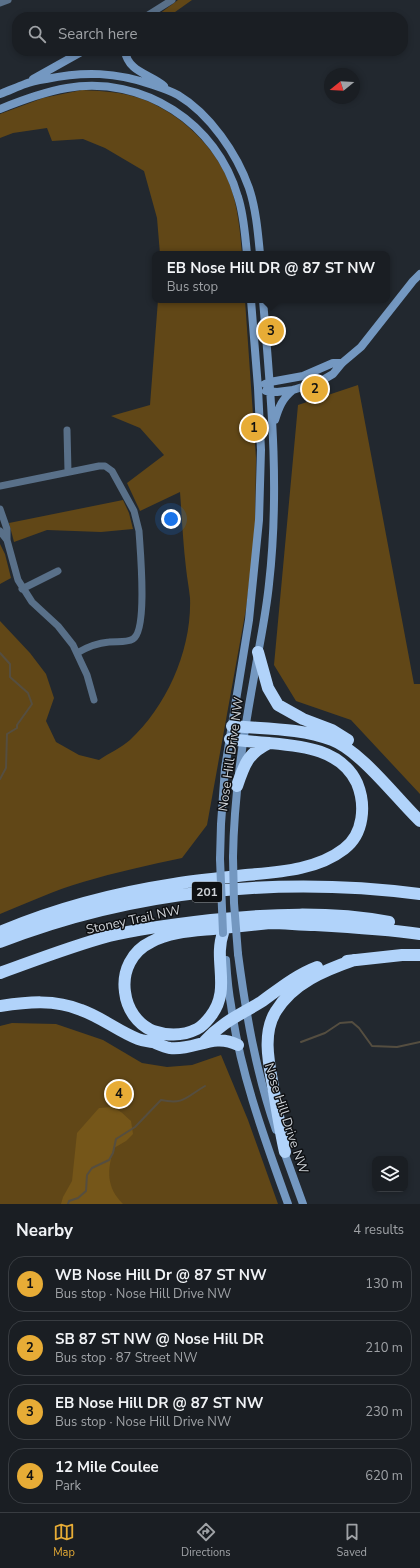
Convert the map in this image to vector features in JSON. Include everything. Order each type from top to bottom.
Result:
[{"type":"highway","points":[[258,652],[268,688],[278,705],[303,719],[332,730],[362,750],[373,762],[400,802]]},
{"type":"highway","points":[[232,726],[293,731],[333,740],[367,765],[400,802],[420,821]]},
{"type":"highway","points":[[0,932],[71,908],[112,897],[173,884],[295,869],[325,860],[345,848],[357,832],[361,821],[363,808],[358,787],[349,770],[342,763],[319,750],[302,746],[230,740]]},
{"type":"highway","points":[[237,786],[243,770],[252,754],[269,743]]},
{"type":"highway","name":"Stoney Trail NW","points":[[0,942],[60,921],[131,903],[182,894],[267,886],[290,886],[347,887],[420,894]]},
{"type":"highway","name":"Stoney Trail NW","points":[[0,973],[108,936],[143,929],[195,922],[261,915],[323,915],[384,921],[420,928]]},
{"type":"highway","points":[[223,933],[219,943],[223,955],[220,997],[216,1010],[202,1026],[190,1032],[170,1035],[147,1028],[137,1020],[130,1010],[125,996],[124,983],[126,970],[136,953],[151,942],[161,938],[185,932],[271,923],[380,928],[420,934]]},
{"type":"highway","points":[[206,1042],[216,1030],[233,1018],[246,1012],[308,970],[320,966],[354,960],[402,955],[420,955]]},
{"type":"highway","points":[[284,1152],[270,1067],[268,1044],[271,1022],[282,1001],[304,983],[330,968],[354,960]]},
{"type":"highway","points":[[0,1006],[49,1002],[64,1005],[81,1010],[139,1039],[170,1048],[227,1040],[238,1045]]},
{"type":"main road","points":[[0,94],[26,83],[74,56]]},
{"type":"main road","points":[[127,56],[135,69],[159,81],[208,120],[226,142],[250,189],[257,225],[260,251]]},
{"type":"main road","points":[[26,83],[68,74],[95,73],[121,76],[171,91]]},
{"type":"main road","points":[[0,109],[45,93],[84,86],[102,86],[135,92],[171,108],[196,126],[219,152],[232,178],[238,197],[247,251]]},
{"type":"main road","points":[[258,388],[270,392],[293,390],[333,374],[342,363],[361,346],[420,274]]},
{"type":"main road","name":"Nose Hill Drive NW","points":[[223,933],[220,859],[223,791],[249,620],[259,520],[261,478],[258,388],[251,303]]},
{"type":"main road","name":"Nose Hill Drive NW","points":[[263,303],[275,470],[273,542],[268,597],[245,727],[237,786],[233,820],[232,857],[238,954],[246,1012],[257,1069],[269,1109],[303,1204]]},
{"type":"main road","points":[[258,388],[270,382],[303,376],[333,364],[342,363]]},
{"type":"main road","points":[[273,425],[284,397],[293,390]]},
{"type":"main road","name":"Nose Hill Drive NW","points":[[223,955],[238,1045],[262,1130],[288,1204]]},
{"type":"street","points":[[0,3],[8,0]]},
{"type":"street","points":[[153,12],[172,0]]},
{"type":"street","points":[[67,430],[68,472]]},
{"type":"street","points":[[0,486],[105,466],[110,469],[132,505],[138,521],[139,531],[142,602],[138,633],[135,638],[127,641],[103,643],[85,648],[78,653]]},
{"type":"street","points":[[0,509],[7,529],[7,540],[14,571],[22,589],[32,602],[58,626],[78,653],[87,675],[94,700]]},
{"type":"street","points":[[0,531],[7,540]]},
{"type":"street","points":[[22,589],[58,571]]},
{"type":"shaded area","points":[[178,0],[192,0],[175,12],[162,12]]},
{"type":"shaded area","points":[[82,90],[120,93],[142,99],[156,105],[183,122],[206,145],[224,171],[233,193],[237,210],[242,251],[160,251],[157,218],[144,171],[105,148],[83,139],[52,141],[47,128],[13,133],[0,138],[0,114],[43,98]]},
{"type":"shaded area","points":[[158,303],[245,303],[256,458],[255,524],[246,609],[207,825],[182,858],[95,878],[41,897],[0,914],[0,621],[30,653],[46,674],[54,698],[46,721],[56,742],[79,755],[99,760],[123,746],[130,740],[155,711],[166,694],[182,656],[190,617],[190,598],[185,559],[180,492],[140,511],[127,483],[164,455],[140,428],[111,416],[150,405]]},
{"type":"shaded area","points":[[358,385],[414,684],[420,684],[420,794],[351,720],[296,701],[274,665],[298,405]]},
{"type":"shaded area","points":[[123,500],[129,513],[133,529],[101,532],[47,530],[14,542],[9,523]]},
{"type":"shaded area","points":[[0,544],[5,554],[11,578],[0,584]]},
{"type":"shaded area","points":[[12,1023],[56,1024],[103,1040],[142,1063],[167,1067],[192,1065],[221,1055],[248,1120],[278,1204],[0,1204],[0,1026]]},
{"type":"shaded area","points":[[112,1107],[121,1112],[131,1121],[133,1134],[126,1141],[114,1148],[109,1171],[113,1191],[123,1204],[61,1204],[63,1197],[72,1181],[77,1133],[99,1108]]},
{"type":"waterway","points":[[0,653],[10,664],[10,677],[28,693],[32,704],[17,725],[17,728],[7,734],[6,768],[0,779]]},
{"type":"waterway","points":[[301,1042],[325,1033],[340,1023],[352,1022],[359,1028],[372,1046],[397,1047],[420,1042]]},
{"type":"waterway","points":[[68,1204],[69,1201],[78,1198],[86,1191],[87,1175],[92,1168],[109,1160],[113,1153],[116,1139],[135,1127],[161,1100],[180,1101],[189,1097],[205,1086]]},
{"type":"place","name":"EB Nose Hill DR @ 87 ST NW","points":[[271,331]]},
{"type":"place","name":"SB 87 ST NW @ Nose Hill DR","points":[[315,389]]},
{"type":"place","name":"WB Nose Hill Dr @ 87 ST NW","points":[[254,428]]},
{"type":"place","name":"12 Mile Coulee","points":[[119,1094]]}]
